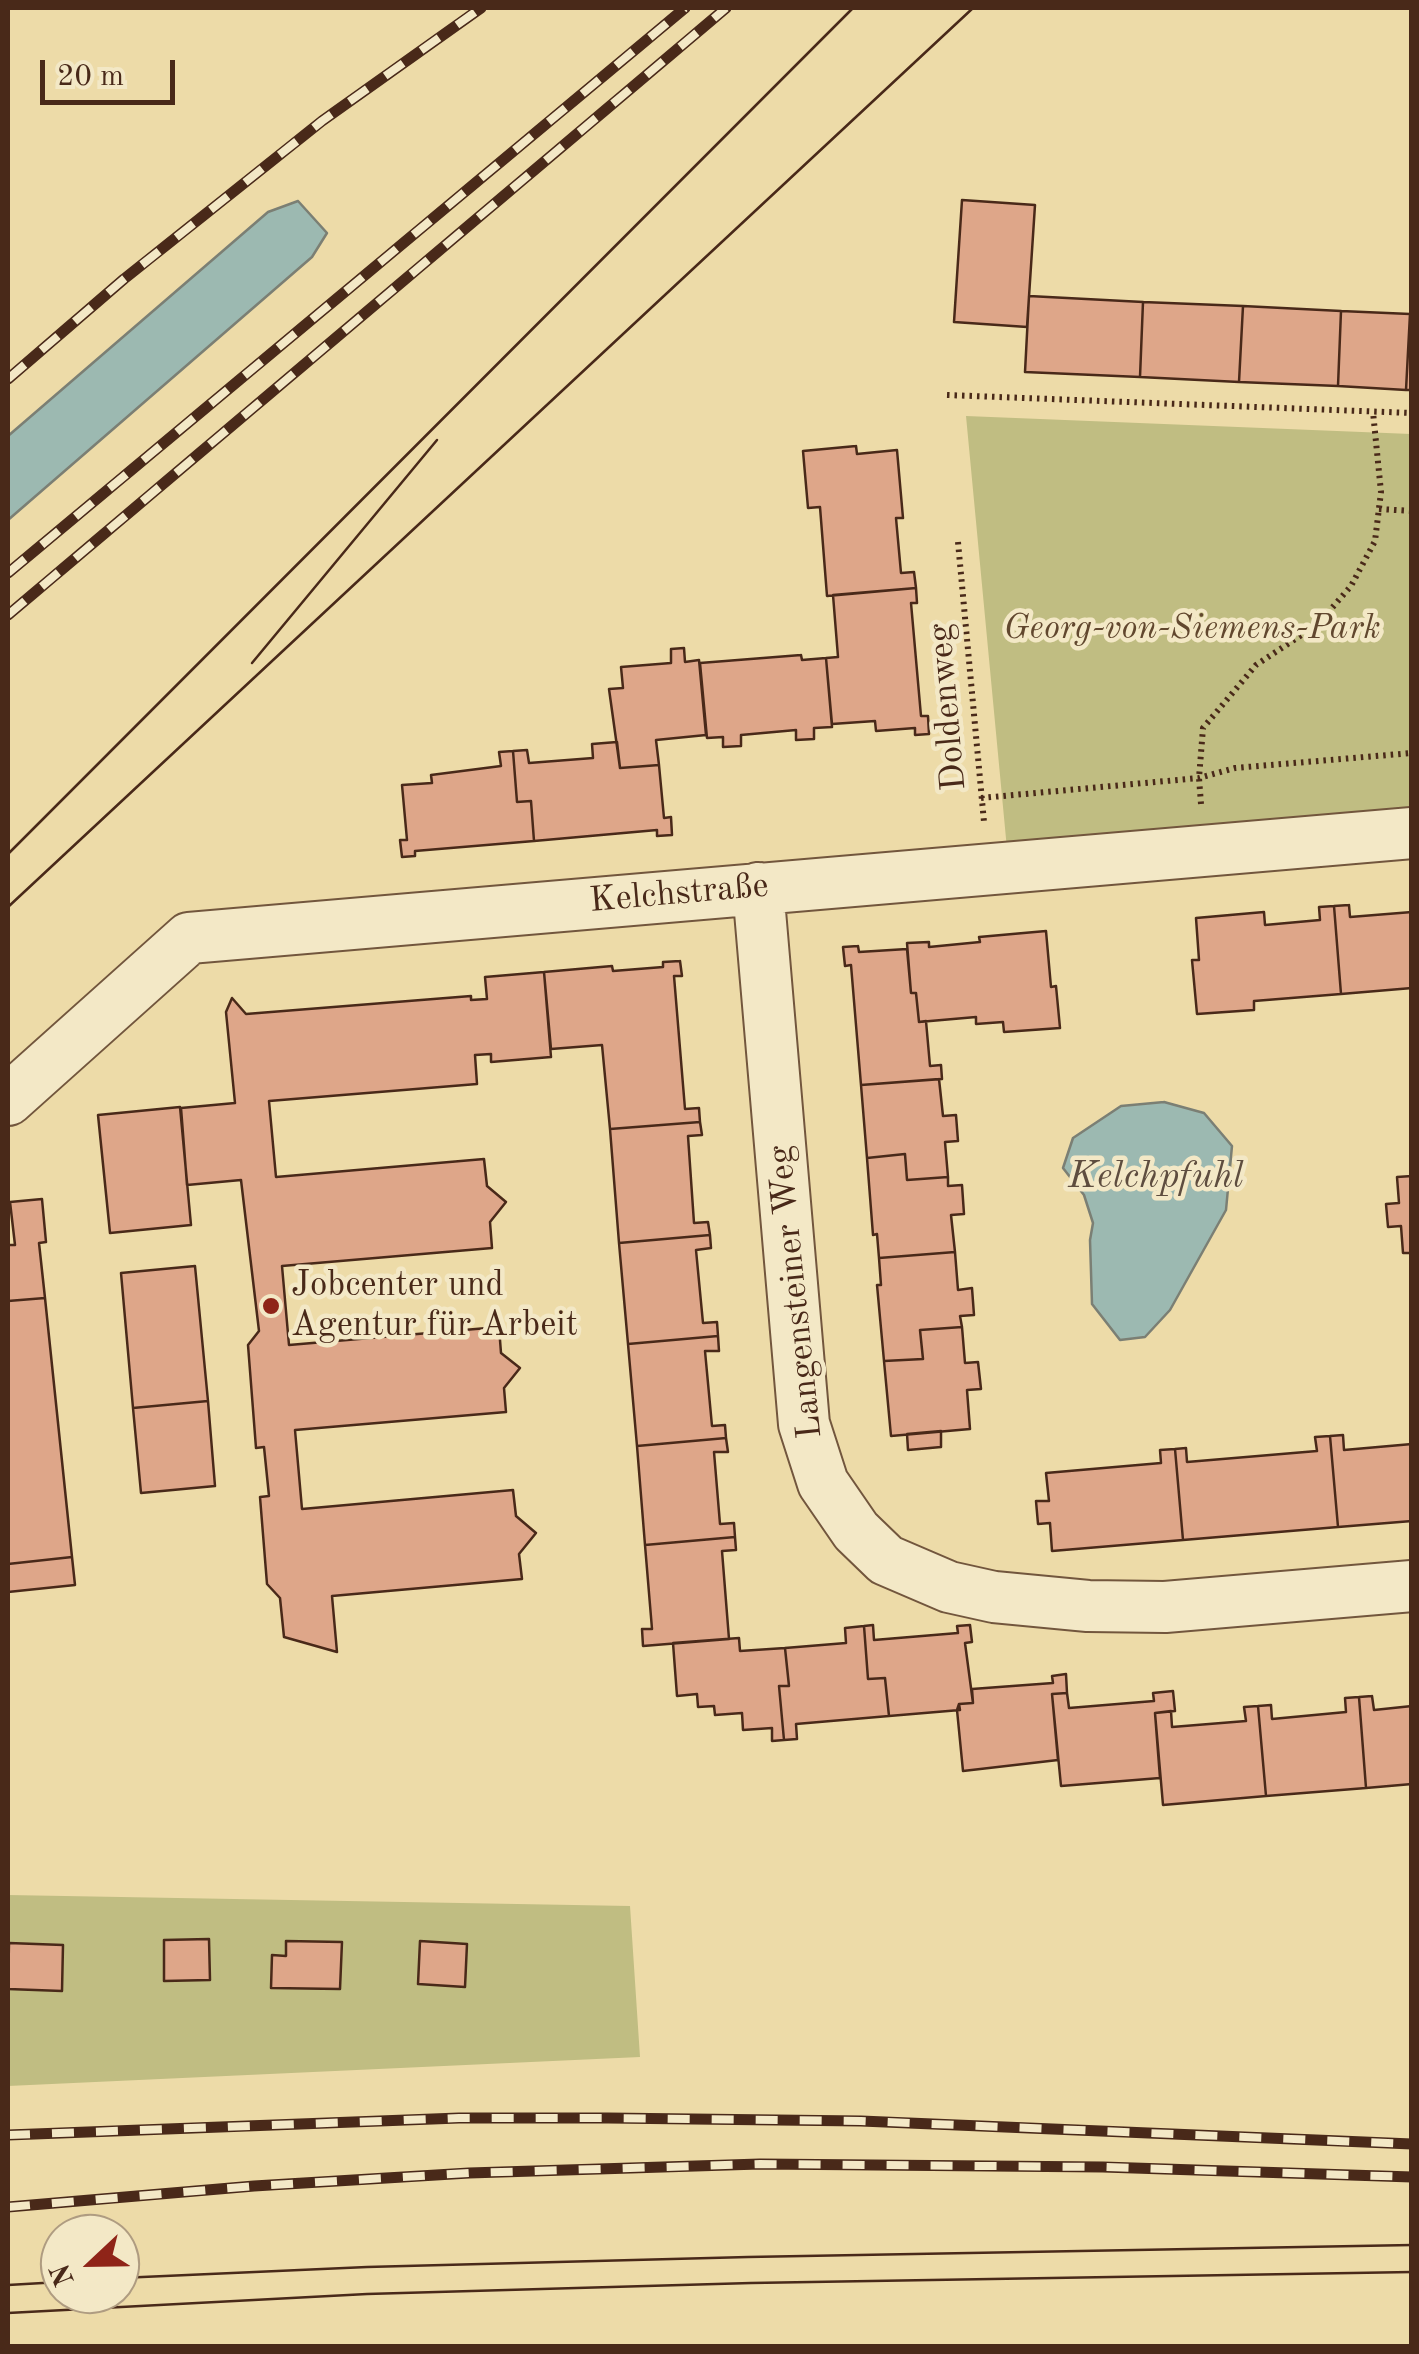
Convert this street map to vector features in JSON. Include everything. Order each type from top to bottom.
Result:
[{"type":"street","name":"Kelchstraße","points":[[8,1100],[189,938],[1412,833]]},
{"type":"street","name":"Langensteiner Weg","points":[[758,888],[804,1424],[824,1482],[856,1531],[886,1560],[949,1587],[994,1597],[1088,1606],[1165,1607],[1412,1586]]},
{"type":"path","points":[[947,395],[1412,413]]},
{"type":"path","points":[[1205,850],[1199,778],[1203,728],[1256,665],[1318,624],[1351,586],[1375,541],[1381,492],[1373,412]]},
{"type":"path","points":[[1380,509],[1412,511]]},
{"type":"path","name":"Doldenweg","points":[[958,542],[989,868]]},
{"type":"path","points":[[981,798],[1199,778],[1234,768],[1412,753]]},
{"type":"green space","name":"Georg-von-Siemens-Park","points":[[966,416],[1411,434],[1411,814],[1007,849]]},
{"type":"green space","points":[[8,1895],[630,1906],[640,2057],[8,2086]]},
{"type":"water","points":[[298,201],[327,233],[312,257],[8,520],[8,436],[268,212]]},
{"type":"water","name":"Kelchpfuhl","points":[[1164,1102],[1204,1113],[1232,1146],[1226,1210],[1170,1310],[1145,1337],[1120,1340],[1092,1304],[1093,1223],[1084,1195],[1063,1168],[1073,1138],[1121,1106]]},
{"type":"building","points":[[962,200],[1035,205],[1027,327],[954,322]]},
{"type":"building","points":[[1029,296],[1143,302],[1140,377],[1025,372]]},
{"type":"building","points":[[1143,302],[1243,306],[1239,382],[1140,377]]},
{"type":"building","points":[[1243,306],[1341,311],[1338,386],[1239,382]]},
{"type":"building","points":[[1341,311],[1410,314],[1406,390],[1338,386]]},
{"type":"building","points":[[1410,314],[1412,390],[1406,390]]},
{"type":"building","points":[[856,446],[857,454],[897,450],[903,518],[896,518],[901,573],[914,572],[916,588],[827,596],[820,507],[808,508],[803,451]]},
{"type":"building","points":[[916,588],[917,603],[911,603],[921,716],[928,716],[929,734],[915,735],[915,728],[876,731],[875,721],[832,724],[826,658],[838,657],[833,595]]},
{"type":"building","points":[[684,648],[685,662],[699,660],[706,735],[656,740],[659,765],[620,768],[609,689],[623,688],[621,667],[671,663],[671,649]]},
{"type":"building","points":[[801,655],[802,660],[826,658],[832,727],[814,728],[814,739],[796,740],[796,730],[741,735],[741,746],[723,747],[723,737],[707,738],[700,663]]},
{"type":"building","points":[[617,742],[620,768],[659,765],[664,818],[671,817],[672,835],[657,836],[657,830],[534,841],[531,801],[517,802],[513,751],[527,750],[529,763],[593,758],[592,744]]},
{"type":"building","points":[[513,751],[517,802],[531,801],[534,841],[415,851],[415,856],[402,857],[400,840],[407,840],[402,785],[432,783],[431,775],[501,766],[499,752]]},
{"type":"building","points":[[1349,905],[1350,917],[1412,912],[1412,988],[1341,994],[1334,906]]},
{"type":"building","points":[[1334,906],[1341,994],[1254,1001],[1254,1010],[1197,1014],[1192,960],[1199,960],[1196,918],[1264,912],[1265,925],[1320,920],[1319,907]]},
{"type":"building","points":[[1046,931],[1051,987],[1056,986],[1060,1028],[1004,1032],[1003,1022],[976,1024],[976,1017],[919,1022],[916,993],[911,993],[907,943],[929,942],[929,947],[980,942],[979,937]]},
{"type":"building","points":[[858,946],[859,952],[907,949],[911,993],[916,993],[919,1022],[926,1021],[930,1066],[941,1065],[942,1079],[861,1085],[851,965],[845,966],[843,947]]},
{"type":"building","points":[[680,961],[682,976],[674,976],[685,1109],[699,1108],[700,1122],[610,1129],[602,1045],[551,1049],[544,972],[612,966],[613,971],[663,967],[663,962]]},
{"type":"building","name":"Jobcenter und Agentur für Arbeit","points":[[544,972],[551,1057],[491,1062],[491,1054],[475,1055],[477,1084],[269,1101],[276,1177],[484,1159],[487,1186],[506,1202],[490,1222],[492,1248],[282,1266],[289,1345],[499,1327],[501,1353],[520,1368],[504,1388],[506,1412],[295,1430],[302,1509],[513,1490],[516,1516],[536,1533],[519,1554],[522,1579],[332,1596],[337,1652],[284,1637],[280,1598],[267,1584],[260,1497],[269,1496],[264,1447],[256,1448],[248,1345],[259,1331],[241,1180],[187,1185],[181,1108],[235,1103],[226,1012],[232,998],[246,1014],[471,996],[471,1000],[487,999],[485,977]]},
{"type":"building","points":[[939,1079],[943,1116],[956,1115],[958,1141],[945,1142],[948,1177],[907,1180],[905,1154],[867,1158],[861,1085]]},
{"type":"building","points":[[180,1107],[191,1225],[110,1233],[98,1115]]},
{"type":"building","points":[[700,1122],[702,1135],[688,1136],[694,1223],[708,1222],[710,1235],[619,1243],[610,1129]]},
{"type":"building","points":[[905,1154],[907,1180],[948,1177],[948,1186],[962,1185],[964,1214],[951,1215],[955,1252],[879,1258],[877,1234],[873,1235],[867,1158]]},
{"type":"building","points":[[1412,1176],[1412,1253],[1403,1253],[1401,1226],[1388,1227],[1386,1204],[1399,1203],[1397,1177]]},
{"type":"building","points":[[42,1199],[46,1242],[39,1243],[45,1298],[8,1301],[8,1245],[15,1245],[10,1202]]},
{"type":"building","points":[[710,1235],[711,1248],[696,1250],[703,1323],[717,1322],[718,1336],[628,1344],[619,1243]]},
{"type":"building","points":[[955,1252],[958,1290],[972,1288],[974,1315],[960,1316],[962,1327],[920,1330],[923,1359],[884,1361],[877,1285],[881,1285],[879,1258]]},
{"type":"building","points":[[195,1266],[208,1401],[133,1408],[121,1273]]},
{"type":"building","points":[[45,1298],[72,1557],[8,1564],[8,1301]]},
{"type":"building","points":[[962,1327],[965,1363],[978,1362],[981,1389],[967,1390],[970,1429],[891,1436],[884,1361],[923,1359],[920,1330]]},
{"type":"building","points":[[718,1336],[719,1351],[705,1351],[712,1426],[725,1425],[726,1438],[637,1446],[628,1344]]},
{"type":"building","points":[[208,1401],[215,1486],[141,1493],[133,1408]]},
{"type":"building","points":[[941,1431],[941,1447],[908,1450],[907,1434]]},
{"type":"building","points":[[1343,1435],[1344,1450],[1412,1444],[1412,1521],[1338,1527],[1330,1436]]},
{"type":"building","points":[[1330,1436],[1338,1527],[1183,1540],[1175,1449],[1186,1448],[1187,1462],[1317,1451],[1315,1437]]},
{"type":"building","points":[[726,1438],[728,1452],[714,1452],[720,1524],[734,1523],[735,1537],[645,1545],[637,1446]]},
{"type":"building","points":[[1175,1449],[1183,1540],[1052,1551],[1050,1523],[1038,1524],[1036,1501],[1049,1501],[1046,1473],[1161,1463],[1160,1450]]},
{"type":"building","points":[[735,1537],[736,1550],[722,1551],[729,1639],[643,1646],[642,1629],[652,1629],[645,1545]]},
{"type":"building","points":[[72,1557],[75,1585],[8,1592],[8,1564]]},
{"type":"building","points":[[873,1625],[874,1640],[958,1633],[957,1626],[970,1625],[972,1642],[965,1643],[973,1703],[959,1704],[960,1710],[889,1716],[885,1678],[868,1679],[864,1626]]},
{"type":"building","points":[[864,1626],[868,1679],[885,1678],[889,1716],[796,1724],[797,1739],[784,1740],[779,1686],[789,1686],[785,1648],[846,1643],[845,1628]]},
{"type":"building","points":[[739,1638],[740,1651],[785,1648],[789,1686],[779,1686],[784,1740],[772,1741],[772,1728],[743,1730],[742,1713],[715,1715],[714,1706],[698,1707],[697,1694],[677,1696],[673,1643]]},
{"type":"building","points":[[1066,1674],[1067,1693],[1052,1694],[1058,1760],[963,1771],[957,1710],[959,1704],[973,1703],[972,1689],[1053,1683],[1052,1676]]},
{"type":"building","points":[[1173,1691],[1175,1711],[1155,1713],[1160,1778],[1061,1786],[1052,1694],[1067,1693],[1069,1708],[1154,1701],[1153,1693]]},
{"type":"building","points":[[1372,1696],[1374,1710],[1412,1706],[1412,1784],[1366,1788],[1359,1697]]},
{"type":"building","points":[[1359,1697],[1366,1788],[1266,1796],[1258,1706],[1271,1705],[1272,1719],[1346,1712],[1345,1698]]},
{"type":"building","points":[[1258,1706],[1266,1796],[1163,1805],[1155,1713],[1171,1711],[1172,1727],[1246,1721],[1244,1707]]},
{"type":"building","points":[[209,1939],[210,1980],[164,1981],[164,1940]]},
{"type":"building","points":[[286,1941],[342,1942],[340,1989],[271,1988],[272,1955],[286,1956]]},
{"type":"building","points":[[420,1941],[467,1944],[465,1987],[418,1984]]},
{"type":"building","points":[[9,1943],[63,1945],[62,1991],[8,1989]]},
{"type":"tram line","points":[[8,854],[853,8]]},
{"type":"tram line","points":[[8,907],[973,8]]},
{"type":"tram line","points":[[252,663],[437,440]]},
{"type":"tram line","points":[[140,2277],[748,2257],[1412,2245]]},
{"type":"tram line","points":[[8,2313],[367,2294],[1412,2272]]},
{"type":"tram line","points":[[8,2285],[40,2283]]},
{"type":"railway","points":[[8,379],[124,279],[322,121],[481,8]]},
{"type":"railway","points":[[8,573],[685,8]]},
{"type":"railway","points":[[8,615],[726,8]]},
{"type":"railway","points":[[8,2135],[459,2118],[608,2118],[861,2121],[1412,2144]]},
{"type":"railway","points":[[8,2207],[469,2173],[760,2164],[1103,2167],[1412,2177]]},
{"type":"place","name":"Jobcenter und Agentur für Arbeit","points":[[271,1306]]}]
